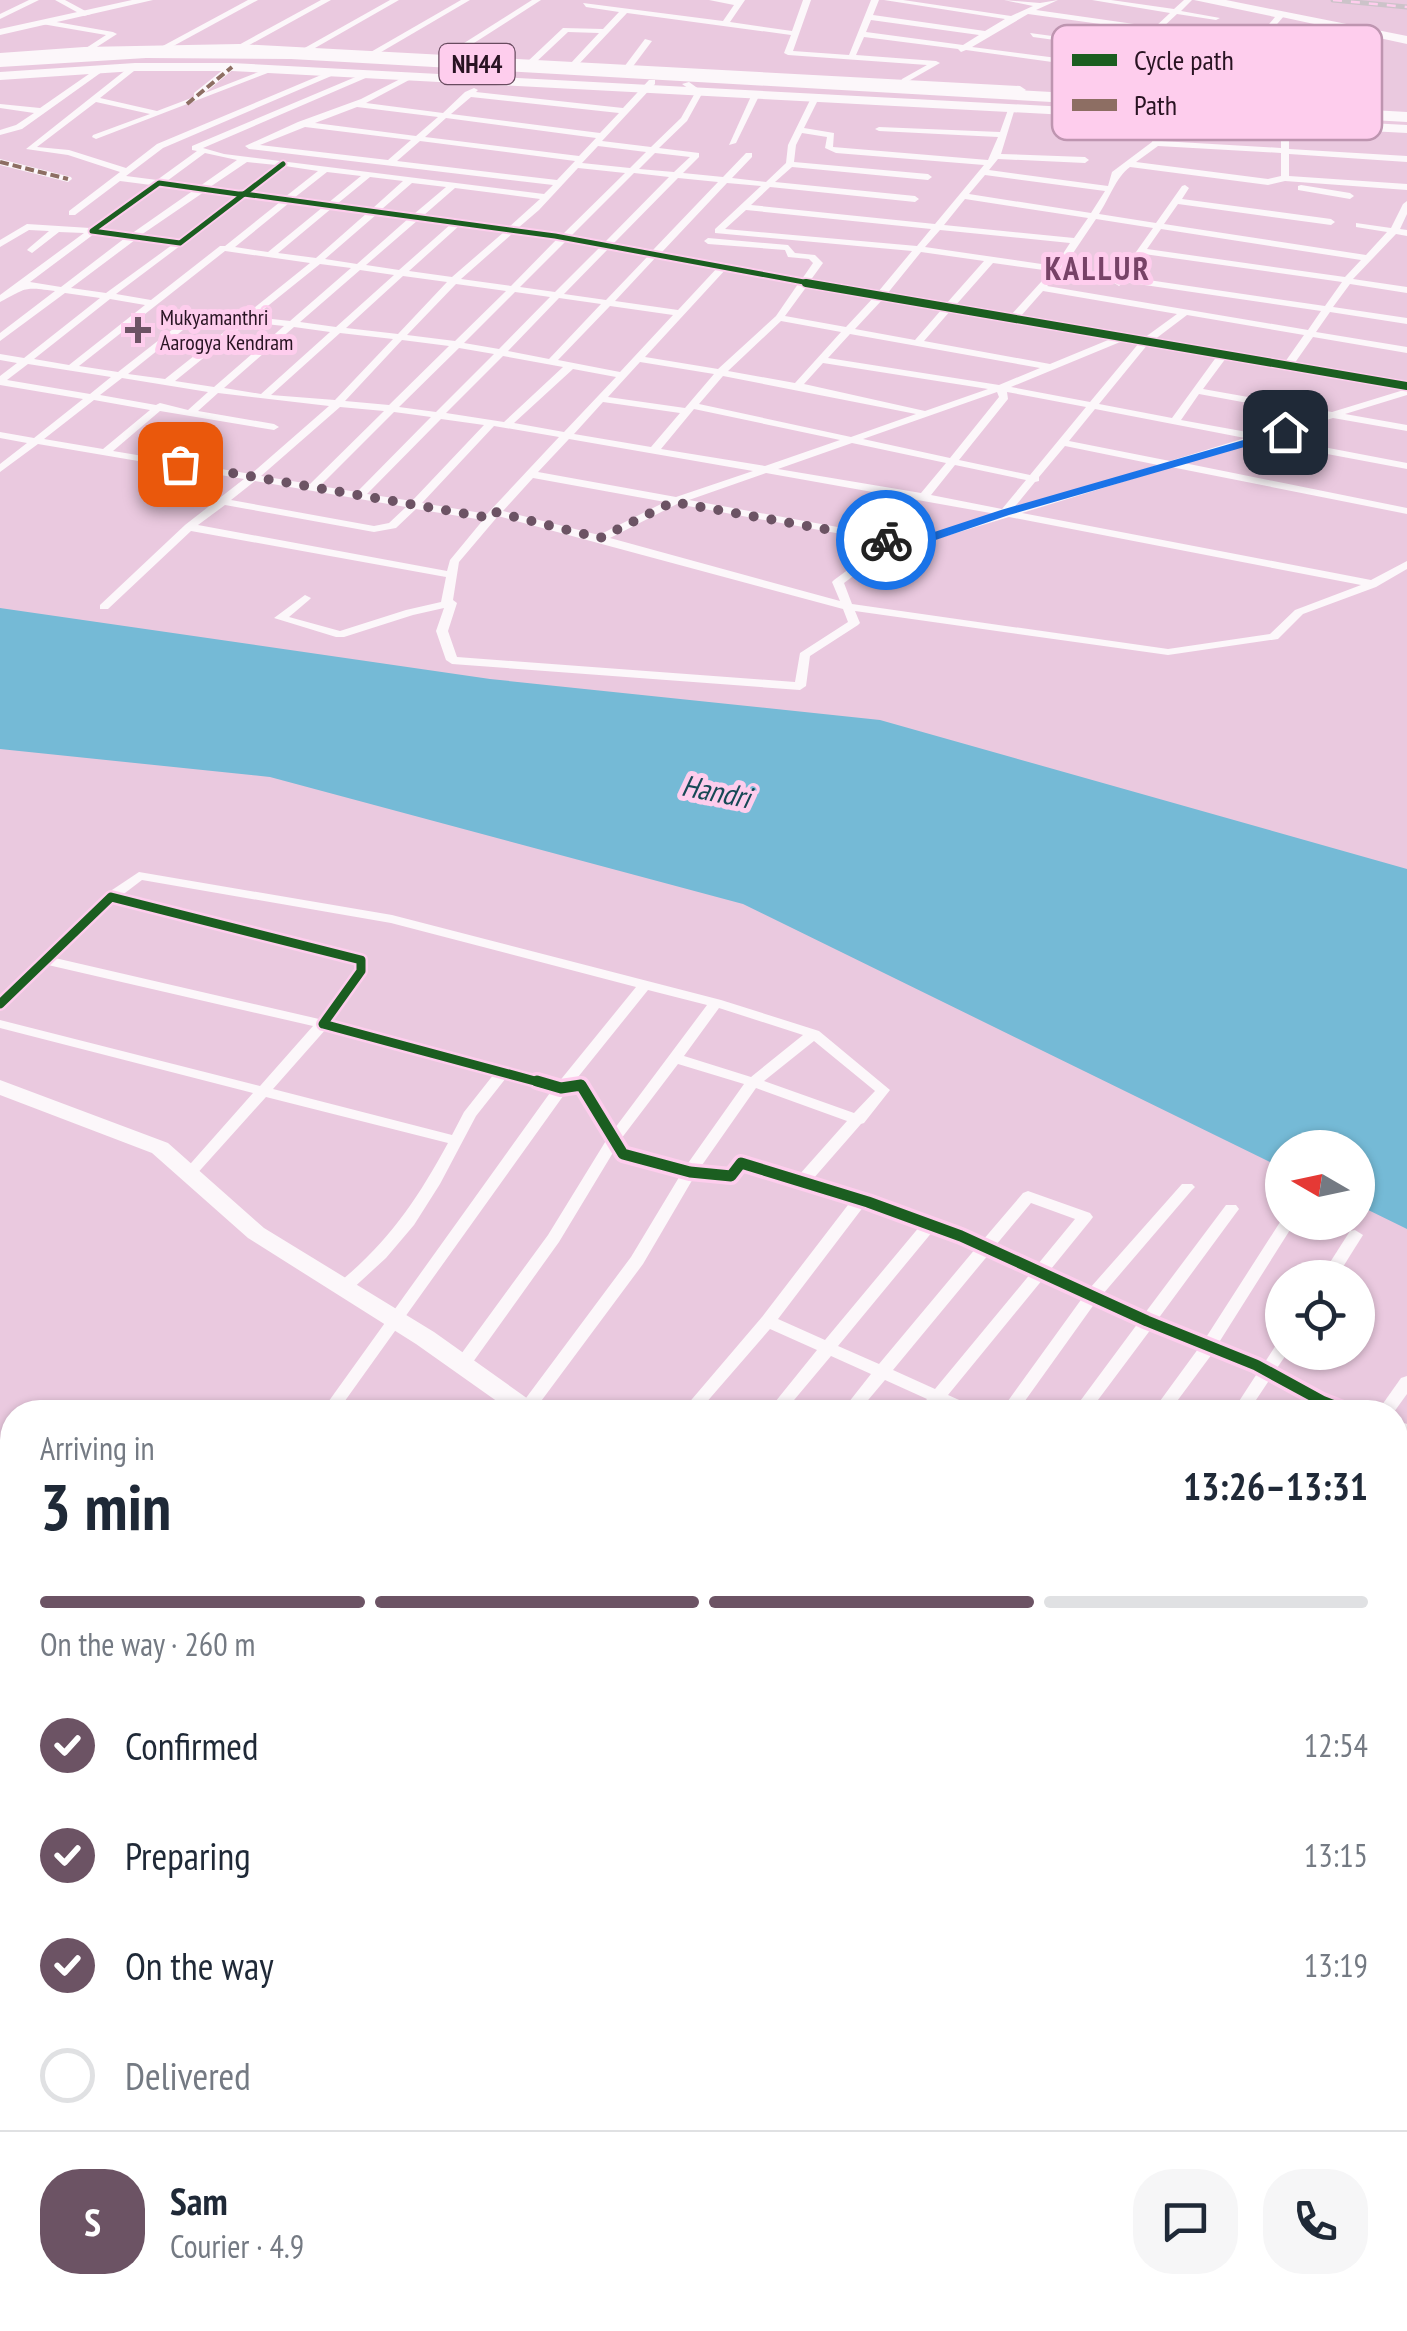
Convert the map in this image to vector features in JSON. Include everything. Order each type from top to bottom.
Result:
[{"type":"highway","name":"NH44","points":[[0,65],[130,54],[246,53],[1052,101]]},
{"type":"highway","name":"NH44","points":[[0,65],[126,60],[291,61],[648,86],[686,80]]},
{"type":"highway","points":[[719,82],[912,82]]},
{"type":"highway","points":[[719,82],[798,96]]},
{"type":"highway","name":"NH44","points":[[1382,120],[1407,121]]},
{"type":"main road","points":[[1208,0],[1336,25]]},
{"type":"main road","points":[[1248,0],[1288,15],[1338,25]]},
{"type":"main road","points":[[1262,0],[1288,15]]},
{"type":"main road","points":[[1382,34],[1407,39]]},
{"type":"main road","points":[[1382,34],[1407,39]]},
{"type":"street","points":[[1,16],[35,0]]},
{"type":"street","points":[[59,0],[87,14]]},
{"type":"street","points":[[0,32],[147,0]]},
{"type":"street","points":[[234,0],[252,1]]},
{"type":"street","points":[[239,47],[327,0]]},
{"type":"street","points":[[305,50],[395,0]]},
{"type":"street","points":[[373,53],[466,0]]},
{"type":"street","points":[[446,57],[537,0]]},
{"type":"street","points":[[712,0],[740,2],[726,23]]},
{"type":"street","points":[[807,0],[787,50],[793,56],[936,63]]},
{"type":"street","points":[[851,59],[875,0]]},
{"type":"street","points":[[888,0],[1012,18]]},
{"type":"street","points":[[1008,0],[1042,5]]},
{"type":"street","points":[[912,82],[936,63],[1012,18],[1054,0]]},
{"type":"street","points":[[1096,0],[1216,18]]},
{"type":"street","points":[[1162,25],[1188,0]]},
{"type":"street","points":[[1198,0],[1288,15]]},
{"type":"street","points":[[163,48],[252,1]]},
{"type":"street","points":[[586,4],[794,33]]},
{"type":"street","points":[[574,64],[626,10]]},
{"type":"street","points":[[1026,12],[1120,25]]},
{"type":"street","points":[[1277,25],[1288,15]]},
{"type":"street","points":[[869,18],[987,34]]},
{"type":"street","points":[[45,22],[114,34],[89,50]]},
{"type":"street","points":[[530,62],[566,30],[605,31]]},
{"type":"street","points":[[861,34],[1052,60]]},
{"type":"street","points":[[1033,35],[1052,38]]},
{"type":"street","points":[[628,67],[648,41]]},
{"type":"street","points":[[0,65],[89,50],[239,47],[628,67],[756,94],[1052,110]]},
{"type":"street","points":[[0,65],[102,70],[232,67],[484,82],[648,86]]},
{"type":"street","points":[[135,67],[30,150],[69,153],[159,183],[689,257],[803,282],[1126,336],[1407,389]]},
{"type":"street","points":[[186,104],[232,67]]},
{"type":"street","points":[[96,137],[274,69]]},
{"type":"street","points":[[0,133],[19,128],[102,70]]},
{"type":"street","points":[[72,214],[174,138],[333,72]]},
{"type":"street","points":[[365,74],[195,148],[223,156],[546,197]]},
{"type":"street","points":[[223,156],[354,104],[408,77]]},
{"type":"street","points":[[686,80],[912,82],[1052,92]]},
{"type":"street","points":[[314,486],[684,119],[686,80]]},
{"type":"street","points":[[390,163],[484,82]]},
{"type":"street","points":[[104,607],[189,527],[337,404],[452,282],[546,197],[648,86]]},
{"type":"street","points":[[468,94],[625,111]]},
{"type":"street","points":[[732,143],[756,94]]},
{"type":"street","points":[[689,257],[790,164],[792,144],[816,96]]},
{"type":"street","points":[[94,99],[157,112]]},
{"type":"street","points":[[354,104],[696,155],[360,495]]},
{"type":"street","points":[[0,106],[42,111]]},
{"type":"street","points":[[797,386],[881,295],[990,164],[1013,108]]},
{"type":"street","points":[[1382,119],[1407,121]]},
{"type":"street","points":[[1382,121],[1407,121]]},
{"type":"street","points":[[301,124],[634,172],[915,200]]},
{"type":"street","points":[[879,129],[1004,135]]},
{"type":"street","points":[[800,130],[826,132],[831,135],[829,148],[836,150],[990,164],[1111,189]]},
{"type":"street","points":[[1014,317],[1058,270],[1111,189],[1115,174],[1157,140]]},
{"type":"street","points":[[1286,140],[1286,178]]},
{"type":"street","points":[[1156,143],[1407,159]]},
{"type":"street","points":[[249,146],[559,183]]},
{"type":"street","points":[[0,300],[203,151]]},
{"type":"street","points":[[552,361],[749,154]]},
{"type":"street","points":[[0,338],[134,236],[245,159]]},
{"type":"street","points":[[990,164],[1085,160]]},
{"type":"street","points":[[0,162],[68,179]]},
{"type":"street","points":[[0,382],[282,164]]},
{"type":"street","points":[[790,164],[928,177]]},
{"type":"street","points":[[1128,164],[1350,196]]},
{"type":"street","points":[[229,247],[324,169]]},
{"type":"street","points":[[271,254],[367,175]]},
{"type":"street","points":[[1268,182],[1286,178],[1407,186]]},
{"type":"street","points":[[167,382],[318,261],[410,180]]},
{"type":"street","points":[[192,411],[453,185]]},
{"type":"street","points":[[1108,298],[1186,188]]},
{"type":"street","points":[[964,196],[1369,258]]},
{"type":"street","points":[[1177,201],[1331,222]]},
{"type":"street","points":[[1286,366],[1348,281],[1394,231],[1407,204]]},
{"type":"street","points":[[746,207],[940,224],[1075,241]]},
{"type":"street","points":[[263,397],[458,223]]},
{"type":"street","points":[[1359,226],[1407,233]]},
{"type":"street","points":[[0,244],[5,234],[26,227],[180,243]]},
{"type":"street","points":[[32,250],[58,228]]},
{"type":"street","points":[[718,231],[918,249],[1407,322]]},
{"type":"street","points":[[654,450],[721,372],[779,318],[818,263],[812,257],[791,254],[788,248],[708,241]]},
{"type":"street","points":[[70,368],[218,250],[229,247],[680,313]]},
{"type":"street","points":[[1144,251],[1407,290]]},
{"type":"street","points":[[918,342],[954,306],[990,260]]},
{"type":"street","points":[[446,604],[454,562],[725,266]]},
{"type":"street","points":[[22,285],[152,303]]},
{"type":"street","points":[[1043,288],[1407,350]]},
{"type":"street","points":[[1005,512],[1146,341],[1186,312]]},
{"type":"street","points":[[0,469],[196,316],[217,313],[455,344],[622,375]]},
{"type":"street","points":[[779,318],[1050,367]]},
{"type":"street","points":[[600,538],[673,502],[1000,388],[1126,336]]},
{"type":"street","points":[[1173,423],[1224,354]]},
{"type":"street","points":[[0,356],[263,397],[394,408],[506,425],[924,497],[1373,584]]},
{"type":"street","points":[[637,359],[925,412]]},
{"type":"street","points":[[821,360],[1000,388],[1407,466]]},
{"type":"street","points":[[506,425],[571,365]]},
{"type":"street","points":[[0,382],[274,426]]},
{"type":"street","points":[[924,497],[1004,398],[1000,388]]},
{"type":"street","points":[[305,598],[280,618],[340,635],[410,612],[452,604],[442,631],[452,660],[596,670],[676,681],[800,686],[804,655],[854,622],[838,582],[876,554],[1005,512],[1259,440],[1407,389]]},
{"type":"street","points":[[1198,391],[1407,428]]},
{"type":"street","points":[[601,399],[690,408],[1035,478]]},
{"type":"street","points":[[106,452],[160,406]]},
{"type":"street","points":[[223,502],[374,529],[392,526],[492,423]]},
{"type":"street","points":[[0,435],[493,515],[600,538],[848,606],[1168,652],[1274,637],[1298,612],[1373,584],[1407,564]]},
{"type":"street","points":[[1065,443],[1407,510]]},
{"type":"street","points":[[531,474],[911,544]]},
{"type":"street","points":[[189,527],[452,574]]},
{"type":"street","points":[[0,1004],[110,897],[140,876],[392,919],[716,1002],[814,1034],[883,1090],[804,1180]]},
{"type":"street","points":[[110,897],[362,960],[360,971],[323,1024],[189,1174]]},
{"type":"street","points":[[45,960],[323,1024],[561,1088],[581,1085],[623,1154],[690,1172],[730,1176],[742,1163],[862,1198],[1040,1270],[1207,1349],[1268,1371],[1306,1400]]},
{"type":"street","points":[[338,1400],[561,1088],[644,984]]},
{"type":"street","points":[[462,1365],[554,1238],[614,1139],[716,1002]]},
{"type":"street","points":[[0,1024],[457,1141]]},
{"type":"street","points":[[536,1400],[637,1260],[690,1172],[754,1082],[814,1034]]},
{"type":"street","points":[[675,1058],[859,1120]]},
{"type":"street","points":[[343,1288],[384,1256],[416,1215],[468,1115],[504,1072]]},
{"type":"street","points":[[0,1087],[160,1148],[256,1233],[393,1318],[512,1400]]},
{"type":"street","points":[[1017,1400],[1092,1296],[1186,1186]]},
{"type":"street","points":[[858,1400],[1028,1196],[1085,1216],[934,1400]]},
{"type":"street","points":[[699,1400],[768,1320],[862,1198]]},
{"type":"street","points":[[1089,1400],[1231,1209]]},
{"type":"street","points":[[785,1400],[930,1224]]},
{"type":"street","points":[[1169,1400],[1207,1349],[1277,1240]]},
{"type":"street","points":[[768,1320],[946,1400]]},
{"type":"street","points":[[1248,1400],[1268,1371]]},
{"type":"water","name":"Handri","points":[[0,608],[490,679],[880,720],[1407,869],[1407,1229],[1375,1213],[1375,1130],[1265,1130],[1265,1160],[743,904],[270,777],[0,749]]},
{"type":"railway","points":[[1333,0],[1407,7]]},
{"type":"marked path","points":[[187,104],[232,67]]},
{"type":"marked path","points":[[0,162],[68,179]]},
{"type":"cycle path","points":[[283,164],[180,243],[92,231],[159,183],[238,194],[317,204],[397,214],[633,249],[790,280],[1407,386]]},
{"type":"cycle path","points":[[0,1004],[111,897],[361,960],[361,971],[323,1024],[561,1088],[581,1085],[623,1154],[690,1172],[731,1176],[741,1163],[899,1212],[1256,1365],[1320,1400]]},
{"type":"way so far","points":[[180,464],[490,518],[495,512],[600,538],[673,502],[886,540]]},
{"type":"place","name":"Mukyamanthri Aarogya Kendram","points":[[138,330]]},
{"type":"district","name":"KALLUR","points":[[1098,269]]},
{"type":"route","points":[[886,540],[911,544],[1005,512],[1285,432]]}]
